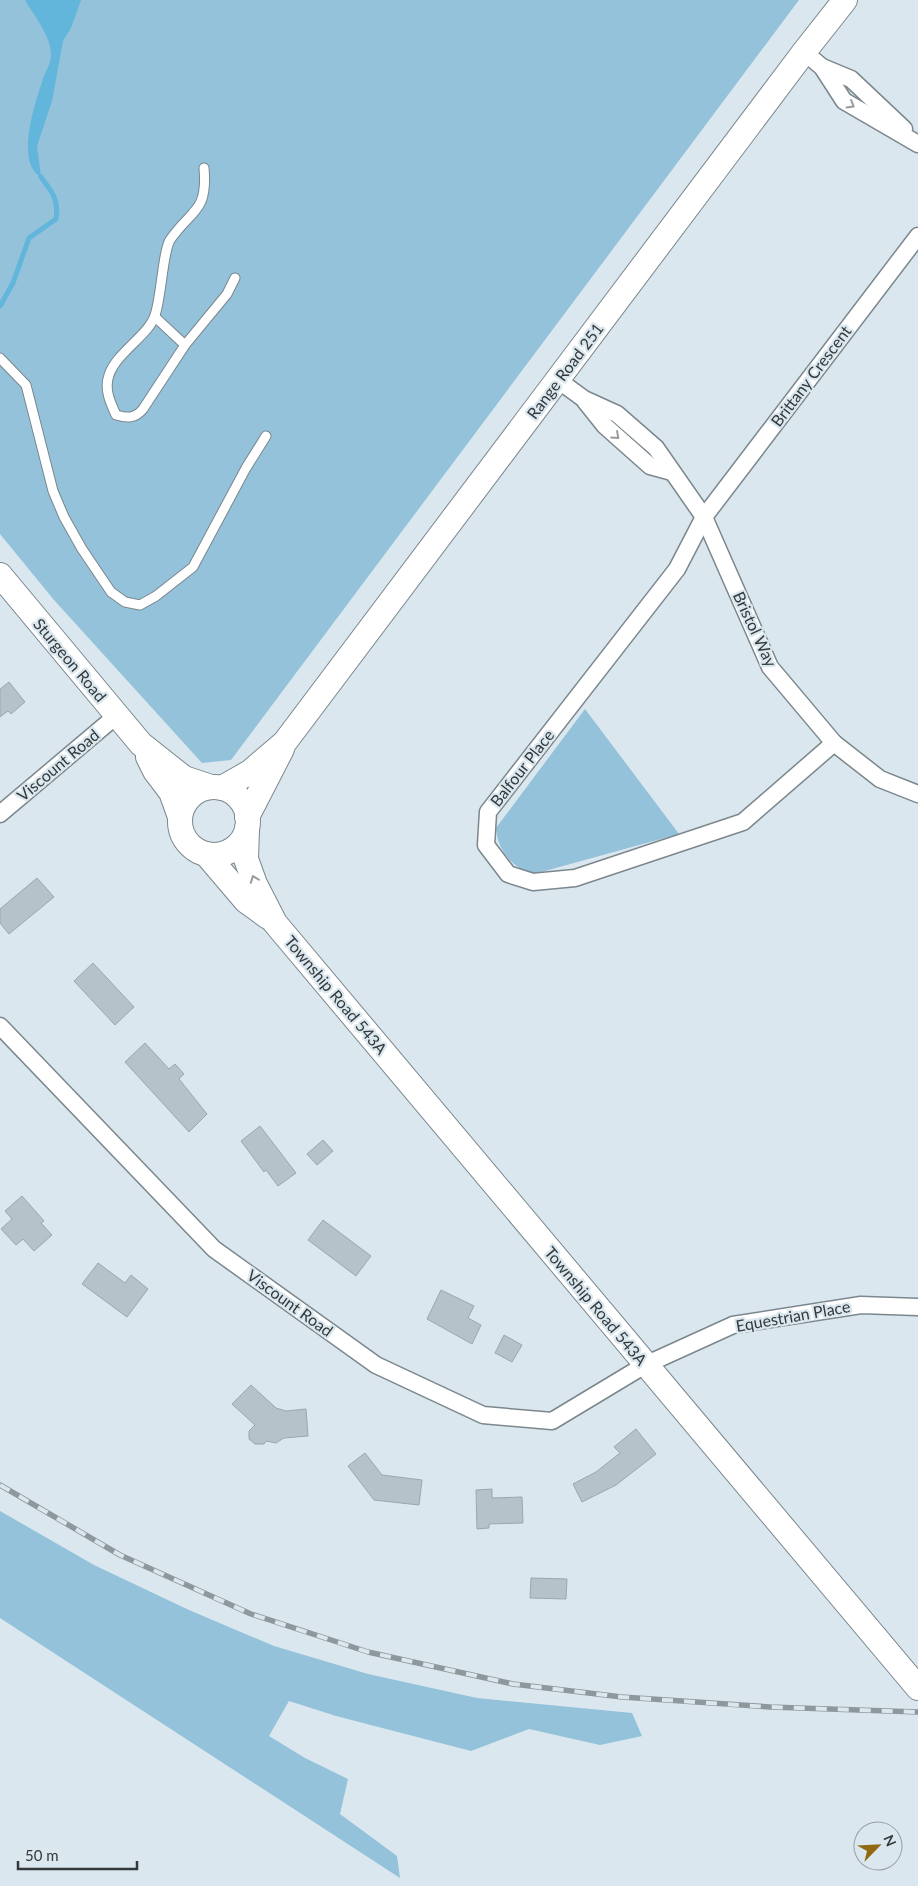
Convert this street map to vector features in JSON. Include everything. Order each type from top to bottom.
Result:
[{"type":"main road","name":"Range Road 251","points":[[216,787],[250,772],[285,742],[845,0]]},
{"type":"main road","name":"Sturgeon Road","points":[[0,575],[141,744],[184,778],[216,787]]},
{"type":"main road","name":"Range Road 251","points":[[247,822],[272,774],[285,742]]},
{"type":"main road","name":"Sturgeon Road","points":[[141,744],[155,771],[171,792],[180,817]]},
{"type":"main road","points":[[216,787],[239,798],[247,822],[236,846],[217,855],[206,854],[189,844],[180,827],[183,806],[190,796],[200,790],[216,787]]},
{"type":"main road","name":"Township Road 543A","points":[[247,822],[246,859],[255,884],[275,923],[918,1688]]},
{"type":"main road","name":"Township Road 543A","points":[[206,854],[246,901],[275,923]]},
{"type":"street","points":[[804,52],[822,67],[844,101],[918,143]]},
{"type":"street","name":"Brittany Crescent","points":[[704,517],[918,236]]},
{"type":"street","name":"Bristol Way","points":[[558,380],[584,399],[605,426],[650,466],[672,472],[704,517],[770,667],[834,743],[880,779],[918,794]]},
{"type":"street","name":"Balfour Place","points":[[704,517],[677,570],[488,812],[486,845],[508,874],[533,882],[575,878],[743,822],[834,743]]},
{"type":"street","name":"Viscount Road","points":[[0,814],[116,716]]},
{"type":"street","name":"Viscount Road","points":[[0,1026],[214,1249],[376,1365],[483,1416],[552,1421],[645,1365]]},
{"type":"street","name":"Equestrian Place","points":[[645,1365],[733,1324],[860,1304],[918,1307]]},
{"type":"lane","points":[[204,168],[206,185],[203,201],[193,216],[169,242],[155,317],[113,365],[108,377],[107,395],[116,415],[127,418],[138,415],[185,345],[227,294],[235,278]]},
{"type":"lane","points":[[155,317],[185,345]]},
{"type":"lane","points":[[0,358],[26,385],[53,491],[64,517],[97,574],[111,592],[125,602],[140,605],[156,596],[193,567],[246,468],[266,436]]},
{"type":"shaded area","points":[[0,0],[799,0],[231,760],[202,763],[54,600],[0,534]]},
{"type":"shaded area","points":[[25,0],[81,0],[71,28],[63,41],[52,101],[37,146],[41,177],[33,170],[29,159],[29,132],[35,104],[50,62],[51,49],[46,34]]},
{"type":"shaded area","points":[[585,709],[679,834],[534,874],[519,868],[503,851],[499,844],[496,828]]},
{"type":"shaded area","points":[[0,1511],[94,1565],[189,1610],[274,1646],[368,1674],[477,1698],[632,1713],[642,1736],[600,1745],[529,1729],[471,1751],[336,1716],[289,1701],[269,1736],[305,1758],[348,1779],[340,1814],[397,1856],[400,1878],[0,1618]]},
{"type":"building","points":[[9,682],[25,702],[11,714],[8,711],[0,717],[0,689]]},
{"type":"building","points":[[37,878],[54,897],[9,934],[0,923],[0,909]]},
{"type":"building","points":[[93,963],[134,1007],[115,1025],[74,981]]},
{"type":"building","points":[[145,1043],[169,1069],[175,1064],[184,1074],[179,1079],[207,1114],[189,1132],[125,1062]]},
{"type":"building","points":[[260,1126],[296,1173],[278,1186],[266,1170],[264,1172],[241,1141]]},
{"type":"building","points":[[323,1140],[333,1151],[317,1165],[307,1154]]},
{"type":"building","points":[[22,1196],[44,1221],[41,1223],[52,1235],[34,1251],[23,1239],[16,1245],[1,1229],[12,1219],[5,1211]]},
{"type":"building","points":[[323,1220],[371,1256],[356,1276],[308,1240]]},
{"type":"building","points":[[98,1263],[125,1283],[131,1275],[148,1289],[127,1317],[82,1284]]},
{"type":"building","points":[[441,1290],[474,1306],[468,1318],[481,1325],[472,1344],[427,1319]]},
{"type":"building","points":[[504,1335],[522,1345],[512,1362],[495,1353]]},
{"type":"building","points":[[251,1385],[276,1408],[286,1411],[306,1409],[308,1436],[284,1438],[276,1443],[266,1441],[264,1444],[255,1444],[249,1439],[249,1431],[255,1425],[232,1404]]},
{"type":"building","points":[[636,1429],[656,1454],[616,1485],[582,1502],[573,1484],[596,1472],[620,1453],[614,1447]]},
{"type":"building","points":[[365,1453],[382,1475],[422,1480],[419,1505],[374,1500],[348,1466]]},
{"type":"building","points":[[492,1489],[492,1498],[522,1497],[523,1523],[489,1524],[489,1528],[477,1529],[476,1490]]},
{"type":"building","points":[[531,1578],[567,1579],[566,1599],[530,1598]]},
{"type":"waterway","points":[[0,306],[13,283],[29,238],[56,219],[55,201],[41,177]]},
{"type":"railway","points":[[0,1485],[120,1555],[251,1614],[368,1652],[513,1684],[622,1697],[770,1707],[918,1712]]}]
